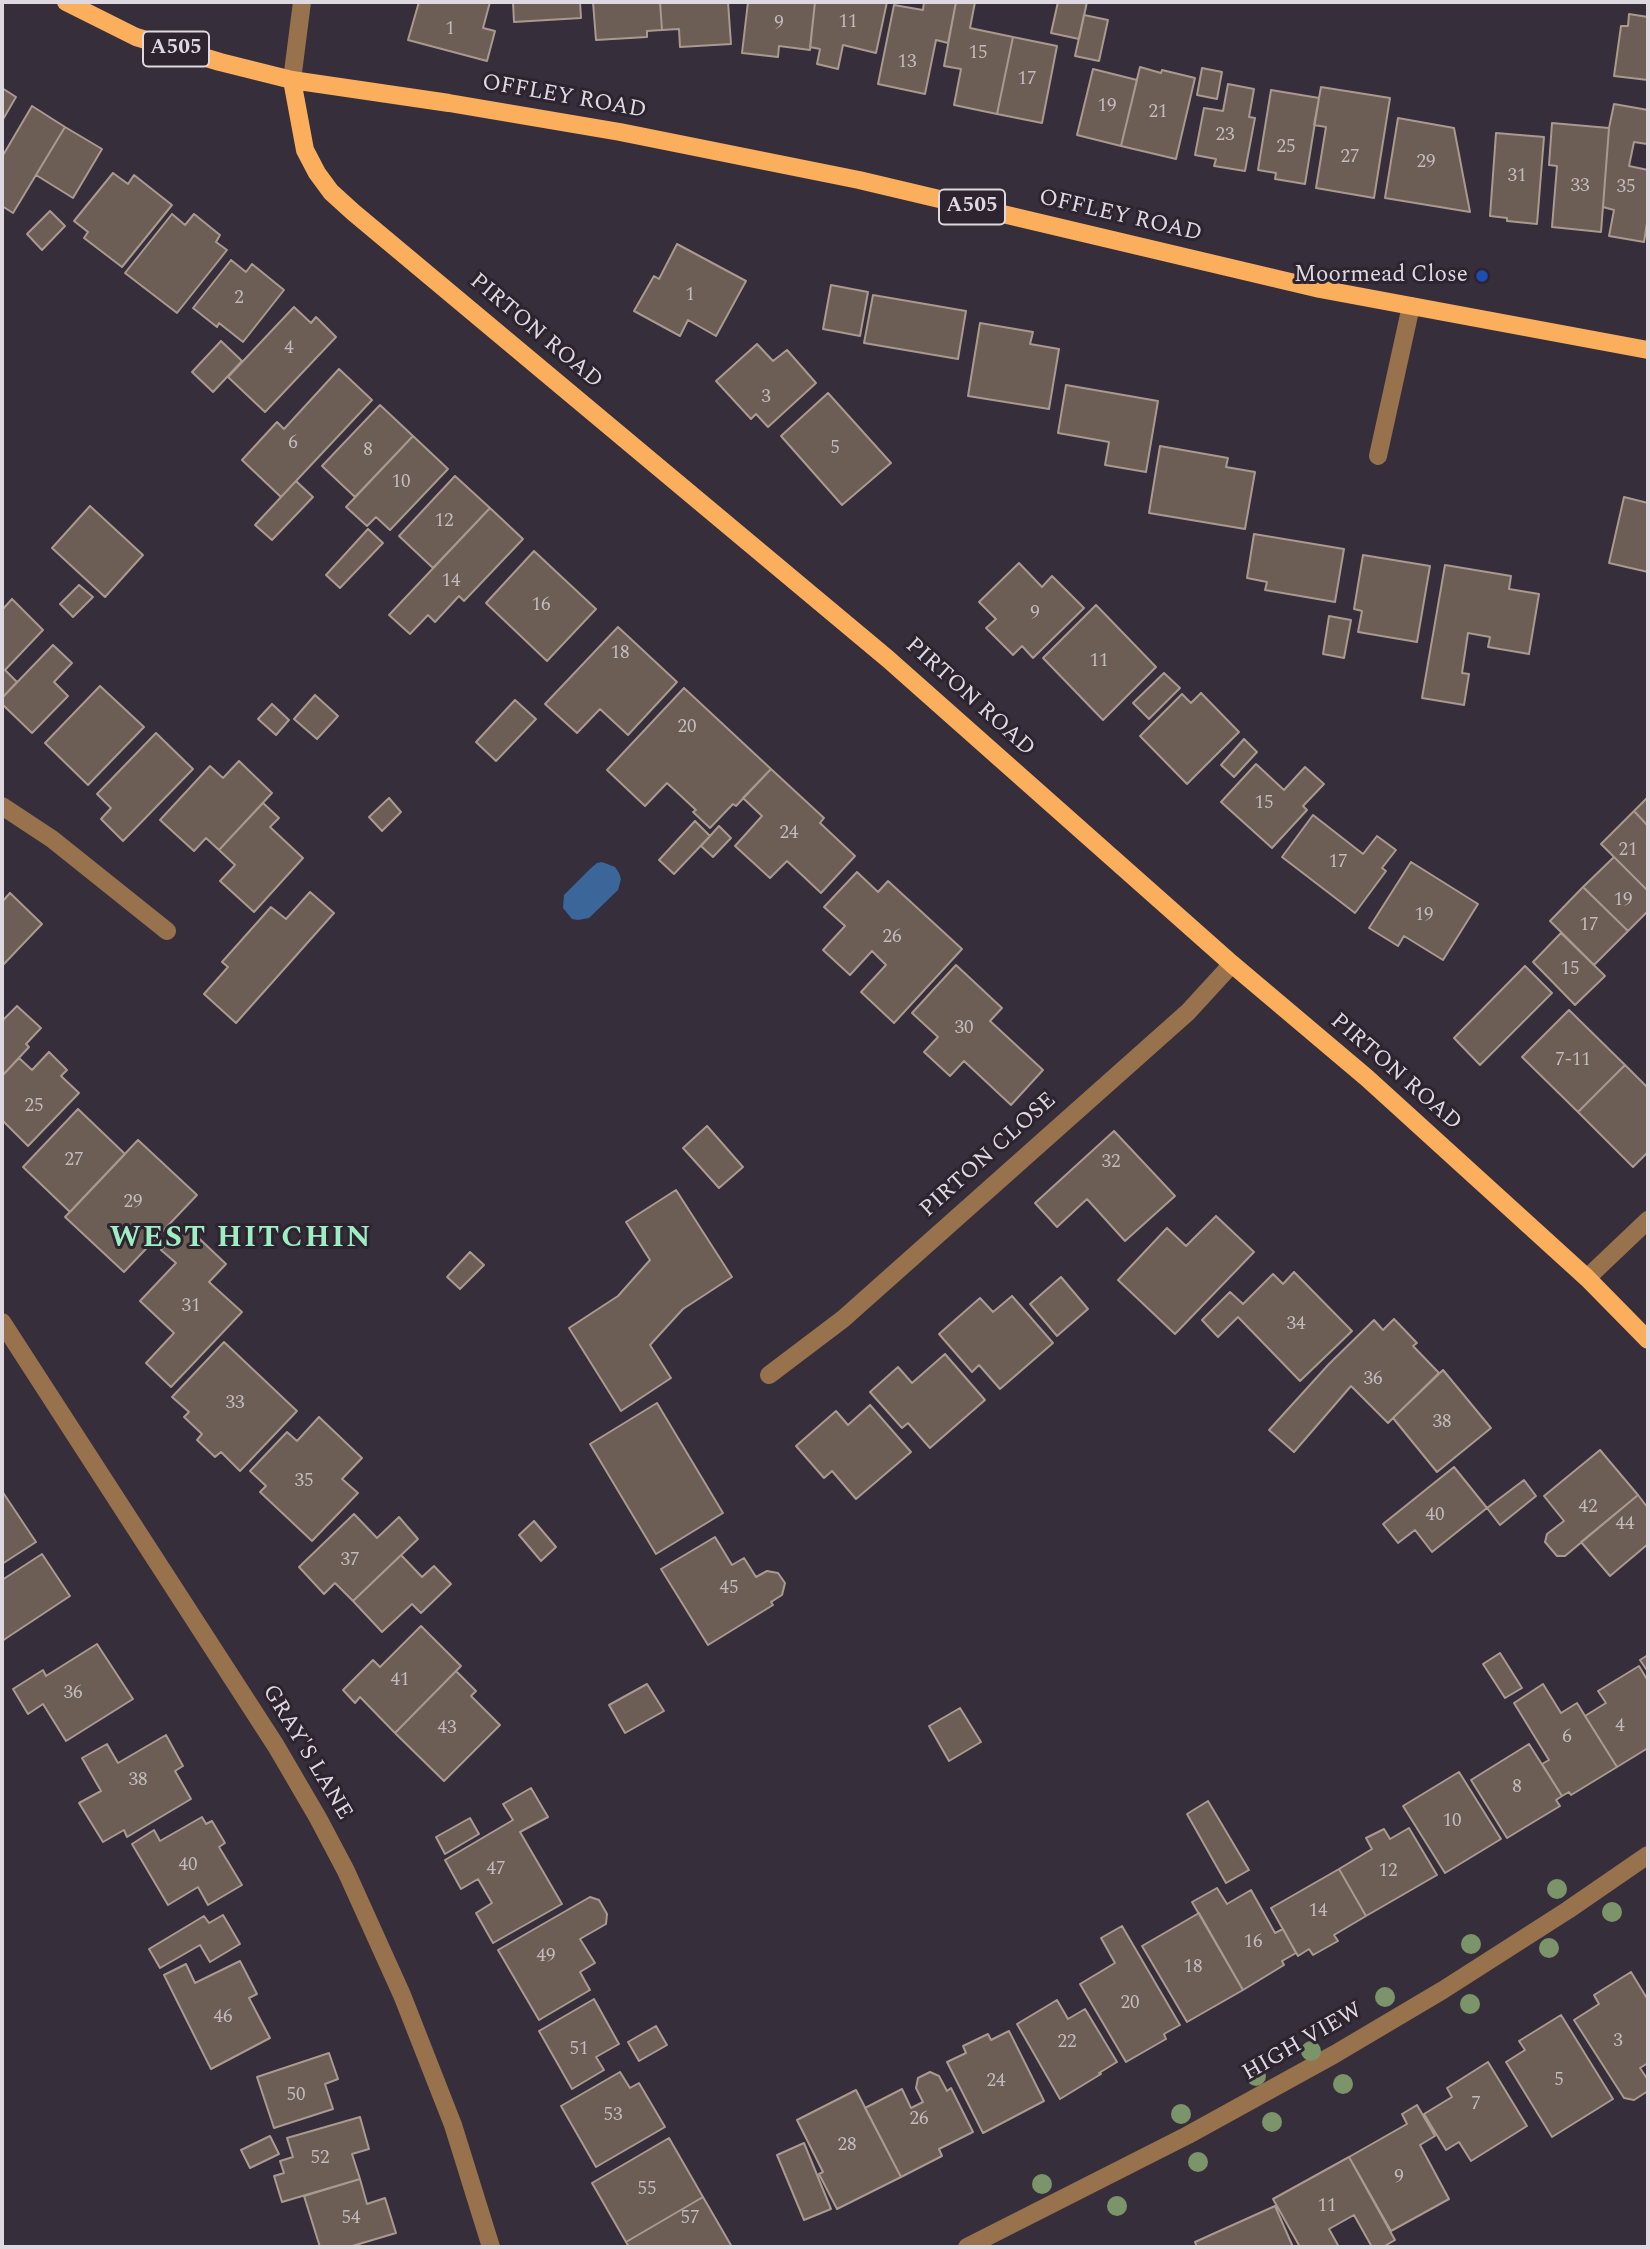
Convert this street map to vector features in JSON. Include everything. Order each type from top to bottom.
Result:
[{"type":"main road","name":"A505","points":[[66,2],[136,37],[292,80]]},
{"type":"main road","name":"OFFLEY ROAD","points":[[292,80],[633,134],[859,180],[1320,289],[1648,350]]},
{"type":"main road","name":"PIRTON ROAD","points":[[292,80],[305,150],[331,192],[888,659],[1232,964],[1367,1078],[1587,1278],[1648,1340]]},
{"type":"street","points":[[292,80],[302,2]]},
{"type":"street","points":[[1378,456],[1411,306]]},
{"type":"street","points":[[2,806],[52,839],[167,931]]},
{"type":"street","name":"PIRTON CLOSE","points":[[769,1375],[843,1318],[903,1266],[1188,1012],[1232,964]]},
{"type":"street","points":[[1587,1278],[1648,1220]]},
{"type":"street","name":"GRAY'S LANE","points":[[2,1322],[276,1746],[318,1818],[346,1871],[402,1995],[453,2125],[491,2247]]},
{"type":"street","name":"HIGH VIEW","points":[[967,2247],[1188,2135],[1335,2054],[1454,1983],[1648,1855]]},
{"type":"water","points":[[602,862],[615,867],[619,873],[621,879],[618,890],[589,918],[572,919],[563,908],[564,895],[590,869]]},
{"type":"building","points":[[419,2],[490,2],[483,28],[495,31],[487,61],[408,40]]},
{"type":"building","points":[[513,2],[580,2],[581,18],[514,22]]},
{"type":"building","points":[[593,2],[660,2],[662,30],[647,31],[647,37],[596,40]]},
{"type":"building","points":[[660,2],[728,2],[731,44],[680,47],[679,29],[662,30]]},
{"type":"building","points":[[748,2],[815,2],[810,50],[779,46],[778,57],[742,53]]},
{"type":"building","points":[[815,2],[887,2],[876,53],[843,45],[838,69],[817,64],[820,49],[810,47]]},
{"type":"building","points":[[924,2],[956,2],[948,43],[936,40],[925,94],[878,84],[894,5],[923,10]]},
{"type":"building","points":[[956,2],[975,2],[970,28],[1013,37],[997,114],[954,105],[961,69],[944,66]]},
{"type":"building","points":[[1058,2],[1087,2],[1079,39],[1051,33]]},
{"type":"building","points":[[1629,14],[1648,17],[1648,80],[1614,76],[1621,26],[1628,26]]},
{"type":"building","points":[[1084,15],[1108,20],[1099,61],[1075,56]]},
{"type":"building","points":[[1013,37],[1057,46],[1042,123],[997,114]]},
{"type":"building","points":[[1140,67],[1195,78],[1176,159],[1121,146]]},
{"type":"building","points":[[1202,68],[1222,72],[1217,99],[1197,95]]},
{"type":"building","points":[[1093,69],[1137,80],[1121,146],[1077,135]]},
{"type":"building","points":[[1228,84],[1254,89],[1249,117],[1255,118],[1245,171],[1214,166],[1216,159],[1195,155],[1204,108],[1223,111]]},
{"type":"building","points":[[1321,87],[1390,98],[1374,198],[1316,188],[1326,127],[1314,125]]},
{"type":"building","points":[[2,88],[16,97],[2,121]]},
{"type":"building","points":[[1271,90],[1319,98],[1305,184],[1275,179],[1276,173],[1258,170]]},
{"type":"building","points":[[1614,104],[1648,110],[1647,144],[1634,142],[1629,166],[1648,170],[1648,217],[1644,242],[1609,236],[1614,210],[1603,207],[1609,128]]},
{"type":"building","points":[[32,106],[65,127],[13,213],[2,206],[2,157]]},
{"type":"building","points":[[1398,118],[1454,128],[1470,212],[1385,198]]},
{"type":"building","points":[[1552,123],[1609,128],[1601,232],[1552,227],[1557,166],[1549,165]]},
{"type":"building","points":[[65,127],[102,149],[73,198],[36,175]]},
{"type":"building","points":[[1496,133],[1544,137],[1537,224],[1490,216]]},
{"type":"building","points":[[113,173],[128,184],[134,175],[172,205],[122,267],[84,238],[88,232],[74,221]]},
{"type":"building","points":[[50,211],[65,226],[42,250],[27,234]]},
{"type":"building","points":[[172,214],[185,225],[194,214],[220,235],[216,242],[227,250],[177,313],[125,273]]},
{"type":"building","points":[[677,244],[746,281],[716,336],[688,320],[680,336],[634,311],[654,276],[659,279]]},
{"type":"building","points":[[231,260],[246,272],[252,264],[284,290],[243,342],[219,323],[217,327],[193,308]]},
{"type":"building","points":[[831,285],[868,292],[860,336],[823,329]]},
{"type":"building","points":[[873,295],[966,311],[958,359],[864,343]]},
{"type":"building","points":[[294,307],[311,323],[316,317],[336,337],[265,412],[228,377]]},
{"type":"building","points":[[980,323],[1033,332],[1030,344],[1059,349],[1049,409],[968,396]]},
{"type":"building","points":[[221,341],[242,361],[213,392],[192,372]]},
{"type":"building","points":[[757,344],[773,361],[787,350],[816,383],[768,427],[756,414],[751,419],[716,381]]},
{"type":"building","points":[[339,369],[372,400],[281,497],[242,460],[277,422],[284,429]]},
{"type":"building","points":[[1066,385],[1158,401],[1146,472],[1105,465],[1109,442],[1058,433]]},
{"type":"building","points":[[828,393],[891,463],[842,505],[781,436]]},
{"type":"building","points":[[380,405],[413,436],[355,497],[322,466]]},
{"type":"building","points":[[413,436],[448,469],[390,530],[376,517],[367,526],[346,507]]},
{"type":"building","points":[[1160,446],[1228,458],[1226,467],[1255,472],[1245,529],[1149,513]]},
{"type":"building","points":[[455,476],[490,508],[433,568],[399,536]]},
{"type":"building","points":[[296,481],[313,497],[272,540],[255,525]]},
{"type":"building","points":[[1624,497],[1648,503],[1648,572],[1609,563]]},
{"type":"building","points":[[90,506],[143,555],[105,597],[52,548]]},
{"type":"building","points":[[490,508],[523,539],[464,601],[459,596],[435,622],[428,615],[410,634],[389,615]]},
{"type":"building","points":[[368,529],[383,543],[340,588],[326,575]]},
{"type":"building","points":[[1254,534],[1344,549],[1335,602],[1265,590],[1267,582],[1247,578]]},
{"type":"building","points":[[534,551],[596,609],[547,661],[486,603]]},
{"type":"building","points":[[1363,555],[1430,566],[1417,642],[1358,632],[1362,611],[1354,609]]},
{"type":"building","points":[[1019,563],[1042,587],[1052,576],[1084,608],[1033,658],[1022,646],[1013,655],[986,628],[996,619],[979,602]]},
{"type":"building","points":[[1445,565],[1511,576],[1509,589],[1539,594],[1529,654],[1488,647],[1490,637],[1468,633],[1462,673],[1469,674],[1464,705],[1422,698]]},
{"type":"building","points":[[79,585],[93,597],[73,617],[60,604]]},
{"type":"building","points":[[12,599],[43,630],[5,670],[17,682],[2,698],[2,610]]},
{"type":"building","points":[[1096,605],[1156,667],[1103,720],[1043,658]]},
{"type":"building","points":[[1329,616],[1351,620],[1344,658],[1323,654]]},
{"type":"building","points":[[618,627],[677,682],[628,735],[600,709],[577,733],[545,704]]},
{"type":"building","points":[[53,645],[72,663],[54,682],[68,696],[32,733],[2,704],[2,698]]},
{"type":"building","points":[[1164,673],[1180,688],[1149,719],[1133,703]]},
{"type":"building","points":[[100,686],[144,727],[88,785],[45,743]]},
{"type":"building","points":[[684,688],[771,769],[736,806],[733,804],[710,828],[693,812],[696,810],[667,783],[645,806],[607,770]]},
{"type":"building","points":[[1201,693],[1239,732],[1187,784],[1140,736],[1182,694],[1191,703]]},
{"type":"building","points":[[315,695],[338,716],[317,739],[294,719]]},
{"type":"building","points":[[515,700],[536,719],[496,761],[476,742]]},
{"type":"building","points":[[272,704],[289,720],[276,735],[258,719]]},
{"type":"building","points":[[156,733],[193,769],[123,841],[101,819],[111,808],[97,794]]},
{"type":"building","points":[[1244,739],[1257,752],[1234,777],[1221,765]]},
{"type":"building","points":[[239,761],[272,793],[219,850],[206,838],[194,851],[160,820],[210,766],[223,778]]},
{"type":"building","points":[[1256,764],[1284,790],[1305,767],[1324,784],[1303,806],[1307,810],[1272,848],[1221,802]]},
{"type":"building","points":[[771,769],[824,818],[820,823],[855,856],[821,893],[787,861],[770,878],[735,846],[762,816],[743,798]]},
{"type":"building","points":[[1648,797],[1648,826],[1634,811]]},
{"type":"building","points":[[389,798],[401,812],[382,831],[369,817]]},
{"type":"building","points":[[263,803],[279,818],[270,827],[303,858],[254,912],[220,881],[235,865],[219,850]]},
{"type":"building","points":[[1634,811],[1648,826],[1646,889],[1601,844]]},
{"type":"building","points":[[1313,815],[1363,854],[1377,836],[1396,850],[1382,868],[1386,871],[1355,913],[1282,857]]},
{"type":"building","points":[[695,821],[710,836],[674,874],[659,860]]},
{"type":"building","points":[[719,826],[731,838],[713,857],[701,846]]},
{"type":"building","points":[[1614,857],[1648,891],[1648,911],[1628,931],[1583,887]]},
{"type":"building","points":[[1411,862],[1478,904],[1443,960],[1404,936],[1398,946],[1369,928]]},
{"type":"building","points":[[857,872],[878,892],[888,881],[962,949],[894,1023],[861,992],[886,965],[872,951],[850,975],[823,950],[845,926],[824,907]]},
{"type":"building","points":[[1583,887],[1628,931],[1594,965],[1550,921]]},
{"type":"building","points":[[310,892],[334,913],[236,1023],[204,994],[228,967],[222,962],[271,907],[286,919]]},
{"type":"building","points":[[10,893],[42,924],[2,966],[2,902]]},
{"type":"building","points":[[1561,933],[1605,976],[1575,1005],[1533,962]]},
{"type":"building","points":[[956,965],[1002,1008],[990,1021],[1043,1070],[1011,1105],[964,1061],[950,1076],[924,1052],[938,1037],[912,1013]]},
{"type":"building","points":[[1525,966],[1552,993],[1480,1065],[1454,1038]]},
{"type":"building","points":[[17,1006],[41,1028],[26,1044],[29,1047],[2,1076],[2,1021]]},
{"type":"building","points":[[1569,1010],[1625,1065],[1578,1112],[1522,1057]]},
{"type":"building","points":[[49,1052],[67,1070],[61,1076],[79,1093],[28,1146],[2,1120],[2,1076],[19,1058],[32,1070]]},
{"type":"building","points":[[1625,1065],[1648,1088],[1648,1152],[1633,1167],[1578,1112]]},
{"type":"building","points":[[78,1109],[125,1154],[70,1212],[23,1167]]},
{"type":"building","points":[[707,1126],[743,1167],[719,1188],[683,1148]]},
{"type":"building","points":[[1114,1131],[1175,1196],[1125,1241],[1087,1199],[1057,1227],[1035,1203]]},
{"type":"building","points":[[138,1140],[197,1195],[124,1272],[65,1217]]},
{"type":"building","points":[[676,1190],[732,1277],[683,1309],[650,1345],[671,1378],[621,1411],[569,1328],[618,1296],[650,1260],[626,1222]]},
{"type":"building","points":[[1216,1216],[1254,1252],[1175,1334],[1118,1280],[1167,1228],[1186,1246]]},
{"type":"building","points":[[185,1225],[226,1264],[209,1282],[242,1312],[171,1387],[146,1363],[174,1333],[140,1301],[176,1263],[161,1250]]},
{"type":"building","points":[[470,1252],[484,1265],[460,1289],[447,1277]]},
{"type":"building","points":[[1294,1272],[1352,1331],[1300,1381],[1238,1317],[1218,1337],[1202,1320],[1230,1292],[1243,1304],[1273,1274],[1283,1284]]},
{"type":"building","points":[[1061,1277],[1088,1309],[1057,1336],[1030,1304]]},
{"type":"building","points":[[1012,1296],[1053,1343],[1000,1389],[979,1365],[972,1372],[939,1334],[980,1298],[993,1312]]},
{"type":"building","points":[[1394,1319],[1417,1343],[1413,1346],[1439,1373],[1388,1423],[1351,1386],[1294,1452],[1269,1430],[1329,1364],[1374,1320],[1383,1330]]},
{"type":"building","points":[[224,1342],[297,1411],[240,1471],[221,1452],[215,1457],[197,1440],[202,1434],[184,1417],[189,1412],[172,1397]]},
{"type":"building","points":[[945,1354],[985,1400],[930,1448],[908,1423],[902,1428],[870,1392],[898,1367],[912,1383]]},
{"type":"building","points":[[1443,1370],[1491,1428],[1437,1472],[1393,1418]]},
{"type":"building","points":[[657,1403],[723,1513],[656,1554],[590,1444]]},
{"type":"building","points":[[870,1405],[911,1452],[856,1499],[832,1471],[824,1478],[796,1446],[836,1411],[848,1425]]},
{"type":"building","points":[[319,1417],[362,1458],[342,1479],[358,1493],[312,1541],[260,1492],[266,1486],[250,1471],[287,1432],[297,1441]]},
{"type":"building","points":[[1600,1450],[1638,1495],[1565,1556],[1557,1556],[1545,1542],[1547,1534],[1564,1521],[1544,1496]]},
{"type":"building","points":[[1454,1467],[1487,1508],[1432,1552],[1415,1530],[1398,1543],[1383,1524]]},
{"type":"building","points":[[1524,1480],[1536,1496],[1500,1525],[1487,1508]]},
{"type":"building","points":[[2,1491],[36,1542],[2,1564]]},
{"type":"building","points":[[1638,1495],[1648,1508],[1648,1544],[1610,1576],[1581,1542]]},
{"type":"building","points":[[354,1514],[377,1538],[399,1517],[418,1539],[353,1601],[335,1583],[324,1594],[299,1567]]},
{"type":"building","points":[[534,1521],[556,1547],[541,1561],[519,1535]]},
{"type":"building","points":[[715,1537],[732,1565],[744,1558],[756,1577],[767,1571],[778,1573],[785,1583],[782,1595],[771,1602],[773,1605],[708,1645],[661,1569]]},
{"type":"building","points":[[42,1554],[70,1596],[2,1641],[2,1580]]},
{"type":"building","points":[[401,1555],[422,1577],[434,1566],[451,1584],[421,1613],[412,1604],[382,1632],[353,1601]]},
{"type":"building","points":[[421,1626],[461,1666],[395,1733],[360,1697],[355,1703],[343,1690],[373,1660],[380,1667]]},
{"type":"building","points":[[97,1644],[133,1699],[66,1741],[43,1704],[28,1714],[13,1689],[43,1670],[46,1676]]},
{"type":"building","points":[[1500,1653],[1522,1688],[1505,1698],[1483,1664]]},
{"type":"building","points":[[1648,1655],[1648,1672],[1640,1660]]},
{"type":"building","points":[[1639,1666],[1648,1681],[1648,1748],[1617,1767],[1585,1716],[1606,1703],[1598,1691]]},
{"type":"building","points":[[456,1671],[476,1691],[471,1696],[500,1725],[444,1781],[395,1733]]},
{"type":"building","points":[[647,1684],[664,1711],[625,1733],[609,1705]]},
{"type":"building","points":[[1543,1684],[1561,1713],[1577,1703],[1617,1767],[1571,1795],[1569,1792],[1562,1796],[1542,1764],[1549,1760],[1514,1703]]},
{"type":"building","points":[[960,1708],[981,1742],[949,1761],[929,1726]]},
{"type":"building","points":[[166,1735],[183,1766],[175,1771],[191,1799],[127,1837],[124,1830],[103,1842],[79,1803],[101,1791],[82,1758],[107,1744],[118,1763]]},
{"type":"building","points":[[1529,1744],[1562,1796],[1556,1800],[1560,1806],[1507,1838],[1471,1780]]},
{"type":"building","points":[[1459,1772],[1501,1839],[1445,1873],[1403,1806]]},
{"type":"building","points":[[531,1788],[548,1817],[520,1832],[562,1904],[493,1943],[476,1913],[492,1903],[478,1879],[461,1889],[445,1860],[513,1820],[503,1804]]},
{"type":"building","points":[[1208,1801],[1249,1870],[1226,1883],[1187,1814]]},
{"type":"building","points":[[202,1817],[206,1824],[212,1821],[225,1843],[219,1847],[242,1885],[208,1905],[198,1887],[168,1905],[132,1844],[154,1830],[160,1841]]},
{"type":"building","points":[[470,1818],[479,1834],[445,1854],[436,1837]]},
{"type":"building","points":[[1409,1828],[1437,1875],[1366,1916],[1339,1869],[1372,1849],[1366,1838],[1384,1829],[1390,1839]]},
{"type":"building","points":[[1339,1869],[1366,1916],[1334,1935],[1338,1941],[1313,1955],[1309,1949],[1298,1956],[1271,1908]]},
{"type":"building","points":[[1217,1888],[1227,1904],[1251,1890],[1275,1933],[1283,1929],[1296,1953],[1282,1961],[1284,1965],[1243,1990],[1192,1902]]},
{"type":"building","points":[[590,1897],[599,1900],[607,1914],[606,1924],[580,1939],[595,1963],[580,1972],[590,1990],[539,2020],[498,1950]]},
{"type":"building","points":[[1199,1913],[1243,1990],[1187,2022],[1142,1946]]},
{"type":"building","points":[[223,1915],[240,1944],[210,1962],[200,1945],[160,1968],[149,1949],[204,1916],[209,1923]]},
{"type":"building","points":[[1122,1926],[1180,2025],[1164,2034],[1166,2039],[1126,2062],[1080,1984],[1115,1963],[1101,1938]]},
{"type":"building","points":[[240,1961],[257,1994],[249,1998],[270,2038],[211,2069],[164,1975],[186,1964],[195,1983]]},
{"type":"building","points":[[1631,1972],[1648,2000],[1648,2063],[1640,2068],[1648,2080],[1648,2091],[1634,2100],[1624,2098],[1574,2020],[1599,2004],[1594,1995]]},
{"type":"building","points":[[594,1999],[619,2044],[596,2057],[604,2070],[572,2089],[539,2031]]},
{"type":"building","points":[[1057,2000],[1068,2019],[1085,2009],[1117,2062],[1060,2099],[1017,2024]]},
{"type":"building","points":[[1561,2015],[1613,2099],[1552,2137],[1506,2062],[1525,2050],[1519,2041]]},
{"type":"building","points":[[656,2026],[667,2045],[639,2061],[628,2042]]},
{"type":"building","points":[[1009,2031],[1044,2101],[983,2133],[947,2062],[966,2053],[963,2046],[988,2034],[991,2040]]},
{"type":"building","points":[[329,2053],[338,2079],[325,2084],[333,2109],[274,2128],[257,2077]]},
{"type":"building","points":[[1488,2062],[1527,2126],[1471,2161],[1459,2142],[1446,2150],[1424,2114],[1452,2097],[1447,2088]]},
{"type":"building","points":[[620,2072],[630,2088],[639,2083],[665,2127],[596,2167],[561,2106]]},
{"type":"building","points":[[930,2072],[939,2076],[947,2091],[951,2088],[973,2132],[939,2149],[942,2156],[901,2177],[865,2108],[902,2089],[911,2108],[923,2102],[916,2088],[918,2078]]},
{"type":"building","points":[[856,2090],[901,2177],[837,2209],[819,2174],[823,2172],[797,2120]]},
{"type":"building","points":[[1417,2105],[1435,2136],[1420,2145],[1449,2199],[1391,2231],[1349,2157],[1407,2124],[1402,2114]]},
{"type":"building","points":[[360,2117],[369,2149],[352,2154],[360,2179],[282,2202],[274,2176],[284,2173],[280,2161],[293,2157],[287,2138]]},
{"type":"building","points":[[270,2136],[279,2154],[250,2168],[241,2150]]},
{"type":"building","points":[[669,2138],[703,2197],[626,2242],[592,2183]]},
{"type":"building","points":[[804,2143],[831,2209],[804,2220],[777,2155]]},
{"type":"building","points":[[1349,2157],[1395,2240],[1383,2247],[1372,2247],[1354,2215],[1329,2229],[1339,2247],[1300,2247],[1273,2199]]},
{"type":"building","points":[[360,2179],[367,2204],[385,2198],[396,2233],[349,2247],[320,2247],[304,2196]]},
{"type":"building","points":[[703,2197],[732,2247],[629,2247],[626,2242]]},
{"type":"building","points":[[1275,2206],[1293,2247],[1197,2247],[1195,2242]]},
{"type":"place","name":"Moormead Close","points":[[1482,276]]},
{"type":"district","name":"WEST HITCHIN","points":[[241,1240]]}]
